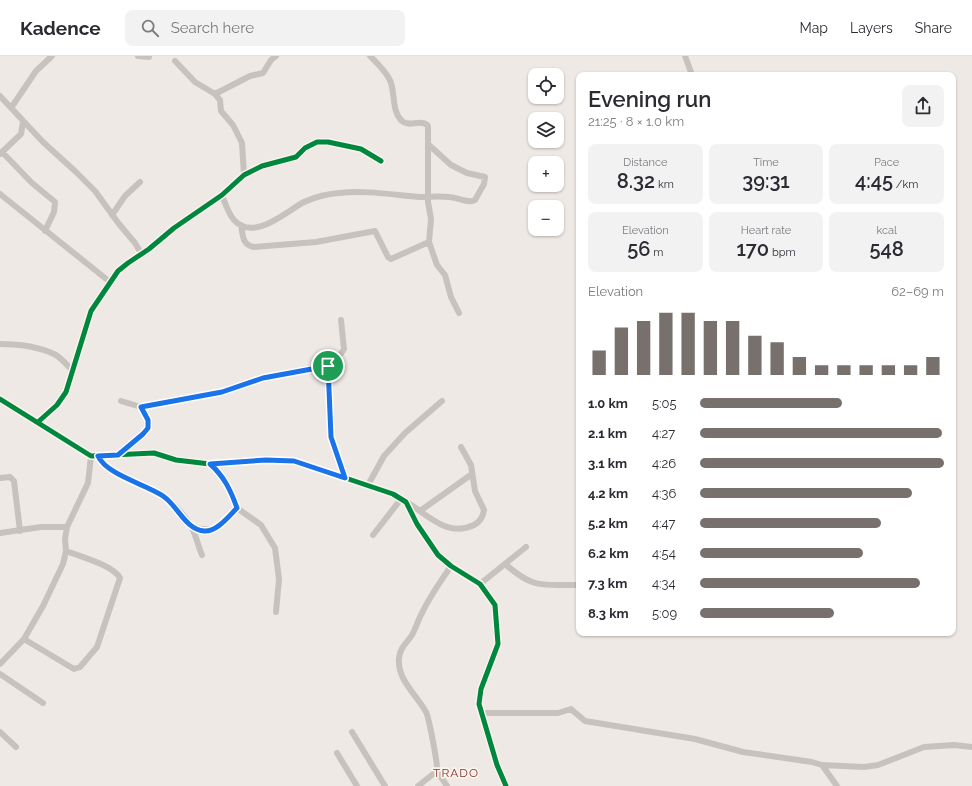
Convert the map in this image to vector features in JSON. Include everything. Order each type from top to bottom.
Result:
[{"type":"street","points":[[11,108],[36,71],[52,56]]},
{"type":"street","points":[[138,56],[149,57]]},
{"type":"street","points":[[216,94],[250,76],[263,73],[270,60],[276,56]]},
{"type":"street","points":[[370,56],[391,82],[396,112],[403,122],[422,123],[428,126],[428,197],[431,219],[428,242],[437,265],[446,275],[451,297],[460,313]]},
{"type":"street","points":[[684,56],[691,72]]},
{"type":"street","points":[[175,61],[201,86],[216,94],[221,103],[222,114],[233,125],[242,143],[244,175]]},
{"type":"street","points":[[0,96],[23,122],[95,191],[112,215],[136,243],[141,253]]},
{"type":"street","points":[[23,122],[21,134],[1,154],[55,202],[54,212],[45,231]]},
{"type":"street","points":[[21,134],[33,132]]},
{"type":"street","points":[[38,422],[62,398],[70,380],[91,311],[118,271],[141,253],[149,250],[174,228],[222,195],[244,175],[262,166],[296,157],[310,144],[321,141],[361,149],[380,161]]},
{"type":"street","points":[[222,195],[233,219],[241,225],[255,228],[261,227],[306,202],[321,196],[337,193],[373,192],[428,197],[449,197],[472,202],[486,180],[483,176],[467,173],[451,165],[429,145]]},
{"type":"street","points":[[112,215],[125,196],[140,182]]},
{"type":"street","points":[[0,194],[110,282]]},
{"type":"street","points":[[241,225],[245,242],[248,246],[254,247],[316,242],[370,231],[377,234],[388,257],[391,259],[428,242]]},
{"type":"street","points":[[121,401],[141,407],[222,392],[263,378],[328,366],[335,363],[344,350],[341,320]]},
{"type":"street","points":[[0,344],[17,345],[45,351],[56,356],[72,370]]},
{"type":"street","points":[[328,366],[331,437],[345,478]]},
{"type":"street","points":[[0,399],[38,422],[63,440],[94,456],[102,463],[120,474],[165,497],[192,527],[202,555]]},
{"type":"street","points":[[368,485],[384,456],[405,433],[442,401]]},
{"type":"street","points":[[118,455],[148,428],[148,420],[141,407]]},
{"type":"street","points":[[94,456],[154,453],[176,460],[210,464],[288,460],[393,494],[441,526],[464,528],[478,523],[482,518],[484,510],[476,491],[471,465],[461,447]]},
{"type":"street","points":[[0,664],[24,639],[46,600],[63,564],[66,551],[65,539],[68,527],[88,483],[94,456]]},
{"type":"street","points":[[210,464],[219,473],[232,493],[237,508],[261,525],[275,548],[279,579],[276,612]]},
{"type":"street","points":[[420,511],[472,474]]},
{"type":"street","points":[[0,478],[10,477],[14,481],[20,531]]},
{"type":"street","points":[[373,535],[404,501]]},
{"type":"street","points":[[404,501],[430,545],[451,566],[480,584],[495,605],[499,637],[496,652],[478,696],[481,713],[506,786]]},
{"type":"street","points":[[192,527],[204,531],[210,530],[221,524],[237,508]]},
{"type":"street","points":[[0,533],[41,527],[68,527]]},
{"type":"street","points":[[480,584],[526,548]]},
{"type":"street","points":[[24,639],[53,658],[77,669],[97,647],[102,637],[112,597],[120,578],[117,572],[113,570],[66,551]]},
{"type":"street","points":[[504,564],[518,575],[532,583],[576,585]]},
{"type":"street","points":[[447,786],[437,771],[438,766],[430,721],[401,674],[399,658],[403,645],[412,634],[435,590],[451,566]]},
{"type":"street","points":[[0,674],[43,703]]},
{"type":"street","points":[[481,713],[558,713],[571,709],[585,722],[694,739],[743,752],[795,759],[822,765],[864,767],[878,765],[924,747],[954,745],[972,747]]},
{"type":"street","points":[[0,732],[16,747]]},
{"type":"street","points":[[352,732],[385,786]]},
{"type":"street","points":[[337,753],[357,786]]},
{"type":"street","points":[[822,765],[837,786]]},
{"type":"street","points":[[418,786],[437,771]]},
{"type":"cycle path","points":[[38,422],[57,405],[66,392],[91,311],[118,271],[128,263],[149,249],[174,228],[222,195],[244,175],[262,166],[296,157],[305,148],[317,142],[328,142],[361,149],[381,161]]},
{"type":"cycle path","points":[[0,399],[91,456],[154,453],[176,460],[210,464],[266,460],[295,461],[393,494],[406,502],[417,524],[438,555],[451,566],[480,584],[495,605],[498,644],[481,689],[479,704],[497,765],[506,786]]},
{"type":"district","name":"TRADO","points":[[456,773]]},
{"type":"route","points":[[328,366],[331,437],[345,478],[294,461],[266,460],[210,464],[219,473],[232,493],[237,508],[221,524],[210,530],[204,531],[192,527],[165,497],[120,474],[99,460],[98,456],[118,455],[148,428],[148,420],[141,407],[157,406],[222,392],[263,378],[299,370],[328,366]]}]
